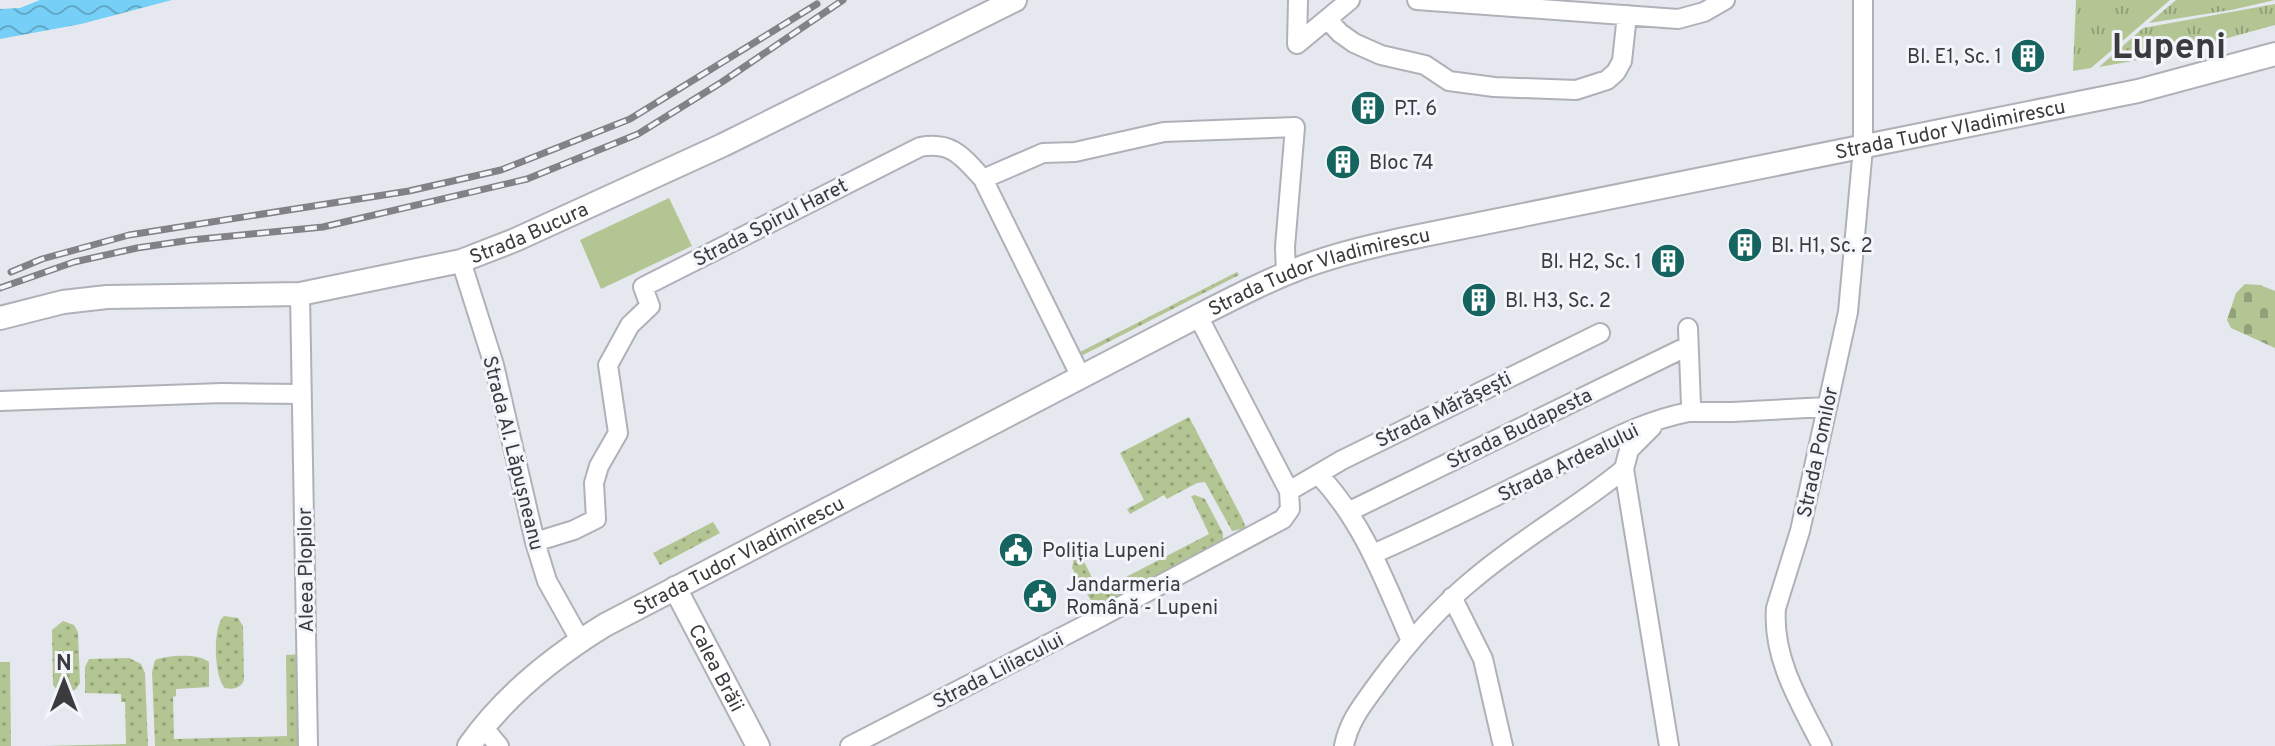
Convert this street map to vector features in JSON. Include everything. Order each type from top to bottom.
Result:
[{"type":"main road","name":"Strada Bucura","points":[[0,318],[63,302],[107,297],[300,294],[461,261],[529,234],[723,145],[1015,0]]},
{"type":"main road","name":"Strada Tudor Vladimirescu","points":[[469,746],[483,727],[529,680],[580,640],[1198,316],[1286,274],[1378,245],[2138,91],[2275,54]]},
{"type":"main road","name":"Calea Brăii","points":[[675,588],[758,746]]},
{"type":"street","points":[[1298,0],[1297,44],[1350,0]]},
{"type":"street","points":[[1417,0],[1541,4],[1678,19],[1704,12],[1725,0]]},
{"type":"street","name":"Strada Pomilor","points":[[1822,746],[1789,679],[1779,648],[1775,620],[1800,531],[1848,312],[1863,148],[1863,0]]},
{"type":"street","points":[[1327,19],[1354,43],[1381,55],[1425,65],[1449,81],[1494,87],[1576,90],[1607,80],[1616,72],[1622,61],[1627,15]]},
{"type":"street","points":[[983,179],[1043,153],[1075,152],[1164,132],[1295,127],[1285,247],[1286,274]]},
{"type":"street","name":"Strada Spirul Haret","points":[[535,542],[574,530],[596,519],[594,483],[599,466],[618,433],[608,365],[630,325],[650,306],[643,287],[920,147],[941,145],[950,149],[961,155],[983,179],[1081,377]]},
{"type":"street","name":"Strada Al. Lăpușneanu","points":[[461,261],[494,365],[547,581],[580,640]]},
{"type":"street","name":"Aleea Plopilor","points":[[300,294],[308,746]]},
{"type":"street","points":[[1198,316],[1290,495]]},
{"type":"street","name":"Strada Mărășești","points":[[1290,495],[1342,460],[1600,333]]},
{"type":"street","name":"Strada Budapesta","points":[[1350,511],[1688,337],[1689,412]]},
{"type":"street","points":[[0,401],[222,393],[301,394]]},
{"type":"street","name":"Strada Ardealului","points":[[1373,554],[1465,513],[1605,441],[1663,417],[1689,412],[1826,407]]},
{"type":"street","points":[[1663,417],[1629,450],[1624,469],[1669,746]]},
{"type":"street","points":[[1344,746],[1347,728],[1356,712],[1411,641],[1452,597],[1496,561],[1624,469]]},
{"type":"street","points":[[1319,475],[1350,511],[1373,554],[1411,641]]},
{"type":"street","name":"Strada Liliacului","points":[[850,746],[1275,525],[1288,513],[1290,495]]},
{"type":"street","points":[[1452,597],[1483,659],[1503,746]]},
{"type":"street","points":[[483,727],[499,746]]},
{"type":"green space","points":[[2076,0],[2170,0],[2091,68],[2073,71]]},
{"type":"green space","points":[[2176,0],[2275,0],[2149,23]]},
{"type":"green space","points":[[2275,4],[2275,25],[2166,55],[2099,67],[2143,28]]},
{"type":"green space","points":[[669,198],[692,246],[601,289],[580,240]]},
{"type":"green space","points":[[1237,272],[1239,275],[1083,355],[1078,353]]},
{"type":"green space","points":[[2245,284],[2260,285],[2275,291],[2275,348],[2231,328],[2227,320],[2236,293]]},
{"type":"green space","points":[[1189,417],[1246,528],[1232,531],[1205,482],[1167,499],[1164,495],[1130,514],[1127,509],[1144,500],[1120,453]]},
{"type":"green space","points":[[1191,496],[1205,499],[1223,533],[1223,542],[1098,608],[1094,606],[1072,568],[1074,558],[1080,554],[1099,591],[1209,534]]},
{"type":"green space","points":[[713,522],[720,533],[660,565],[653,553]]},
{"type":"green space","points":[[224,616],[238,618],[243,626],[244,680],[234,688],[225,688],[217,663],[216,641]]},
{"type":"green space","points":[[63,621],[74,625],[78,632],[80,683],[67,693],[53,685],[52,630]]},
{"type":"green space","points":[[302,654],[300,746],[155,746],[152,672],[155,660],[183,656],[209,662],[209,687],[176,689],[176,696],[173,697],[174,739],[287,736],[286,655]]},
{"type":"green space","points":[[129,658],[141,664],[145,673],[148,746],[44,746],[126,744],[125,702],[121,702],[121,694],[85,693],[85,667],[89,659]]},
{"type":"green space","points":[[0,662],[10,662],[11,746],[0,746]]},
{"type":"water","points":[[40,0],[172,0],[81,24],[0,39],[0,9],[20,8]]},
{"type":"railway","points":[[0,288],[74,262],[137,248],[323,227],[527,179],[638,134],[722,82],[843,0]]},
{"type":"railway","points":[[11,272],[42,259],[129,235],[409,191],[501,170],[630,119],[817,4]]},
{"type":"place","name":"Bl. E1, Sc. 1","points":[[2028,56]]},
{"type":"place","name":"P.T. 6","points":[[1368,108]]},
{"type":"place","name":"Bloc 74","points":[[1343,162]]},
{"type":"place","name":"Bl. H1, Sc. 2","points":[[1745,245]]},
{"type":"place","name":"Bl. H2, Sc. 1","points":[[1668,261]]},
{"type":"place","name":"Bl. H3, Sc. 2","points":[[1479,300]]},
{"type":"place","name":"Poliția Lupeni","points":[[1016,550]]},
{"type":"place","name":"Jandarmeria Română - Lupeni","points":[[1040,596]]},
{"type":"district","name":"Lupeni","points":[[2169,45]]}]
